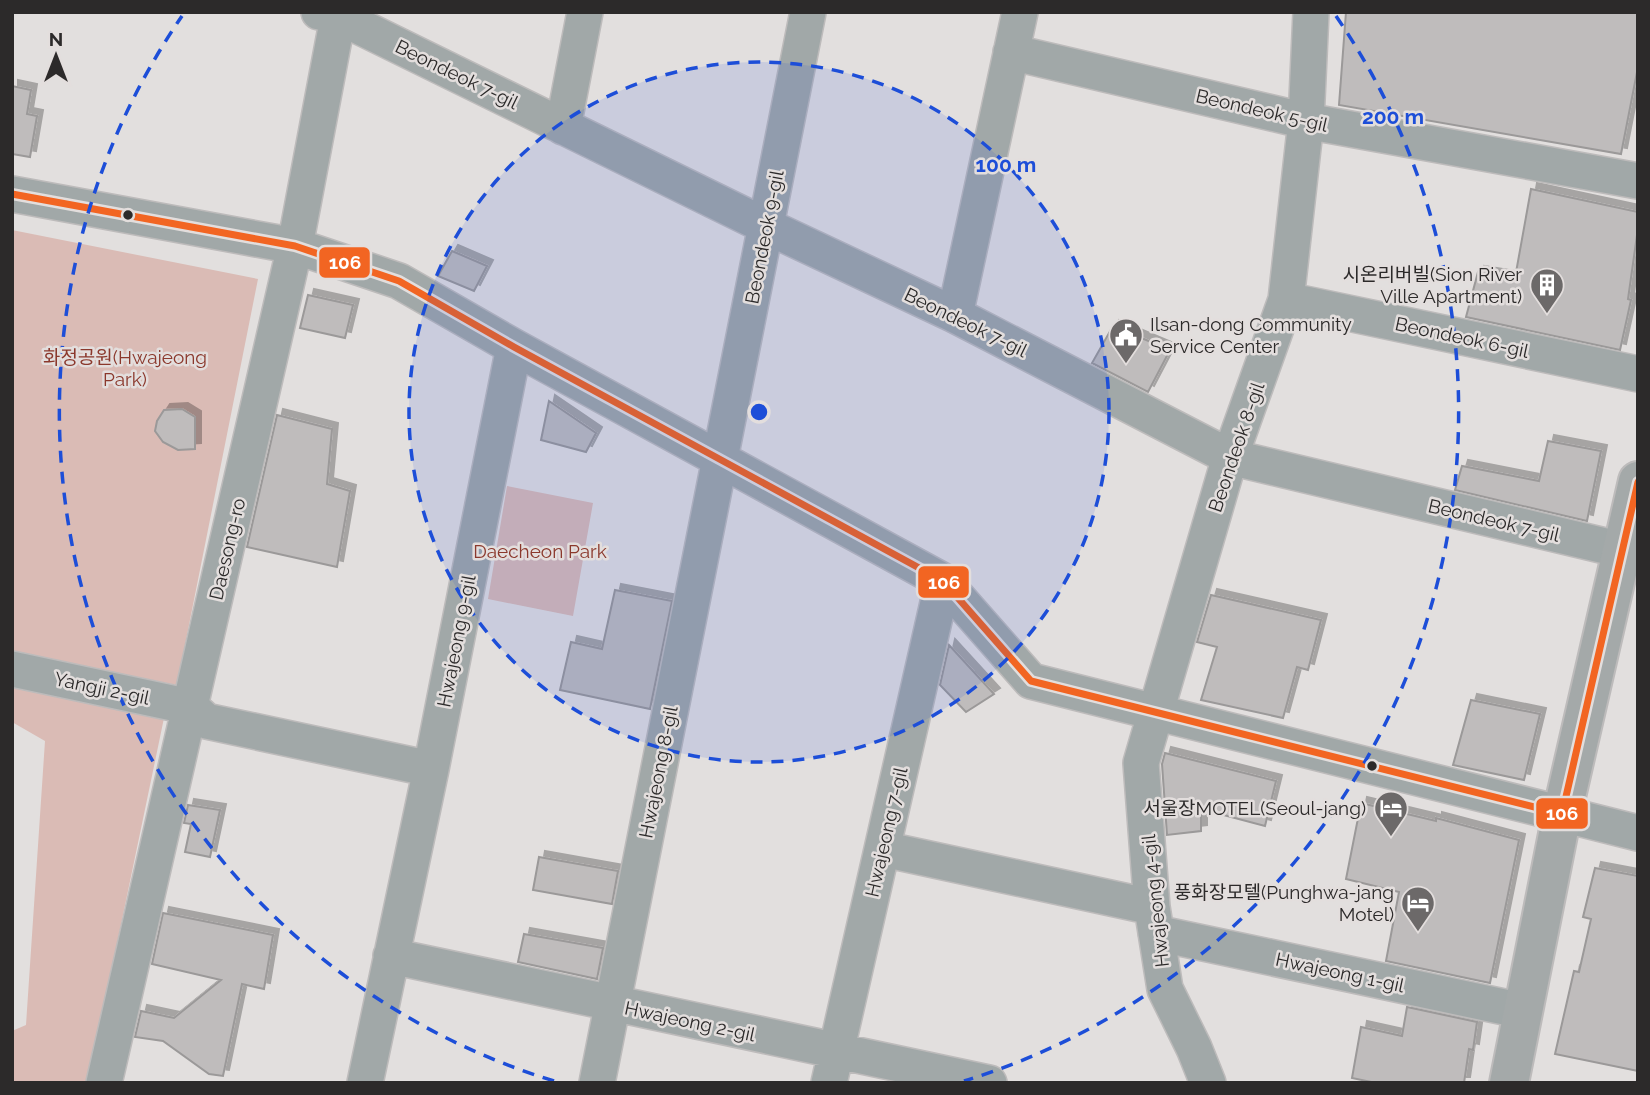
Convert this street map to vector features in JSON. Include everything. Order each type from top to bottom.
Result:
[{"type":"main road","points":[[1509,1083],[1562,814],[1638,481]]},
{"type":"street","points":[[563,127],[585,12]]},
{"type":"street","name":"Beondeok 9-gil","points":[[720,461],[808,12]]},
{"type":"street","points":[[955,316],[1020,12]]},
{"type":"street","name":"Beondeok 8-gil","points":[[1156,712],[1230,457],[1286,300],[1306,121],[1311,12]]},
{"type":"street","name":"Beondeok 7-gil","points":[[332,14],[955,316],[1230,457],[1622,550]]},
{"type":"street","name":"Daesong-ro","points":[[104,1083],[295,246],[332,14]]},
{"type":"street","name":"Beondeok 5-gil","points":[[1011,52],[1306,121],[1638,181]]},
{"type":"street","points":[[12,194],[295,246],[400,281],[720,461],[943,581],[1031,681],[1638,834]]},
{"type":"street","name":"Beondeok 6-gil","points":[[1286,300],[1638,374]]},
{"type":"street","name":"Hwajeong 9-gil","points":[[365,1083],[431,769],[514,347]]},
{"type":"street","name":"Hwajeong 8-gil","points":[[597,1083],[720,461]]},
{"type":"street","name":"Hwajeong 7-gil","points":[[833,1067],[943,581]]},
{"type":"street","name":"Yangji 2-gil","points":[[12,669],[191,707]]},
{"type":"street","points":[[191,707],[206,721],[431,769]]},
{"type":"street","name":"Hwajeong 4-gil","points":[[1156,712],[1142,764],[1154,920],[1165,989],[1195,1048],[1208,1083]]},
{"type":"street","name":"Hwajeong 1-gil","points":[[883,849],[1154,920],[1523,1011]]},
{"type":"street","name":"Hwajeong 2-gil","points":[[391,956],[612,1004],[833,1067],[989,1083]]},
{"type":"green space","name":"화정공원(Hwajeong Park)","points":[[12,230],[258,279],[177,685],[12,652]]},
{"type":"green space","name":"Daecheon Park","points":[[507,486],[593,503],[573,616],[488,599]]},
{"type":"green space","points":[[12,683],[164,718],[88,1083],[12,1083],[12,1031],[26,1025],[45,741],[12,722]]},
{"type":"building","points":[[1346,12],[1638,12],[1638,67],[1621,154],[1339,105]]},
{"type":"building","points":[[12,86],[31,90],[27,114],[37,116],[30,157],[12,154]]},
{"type":"building","points":[[1531,189],[1638,212],[1628,299],[1631,300],[1620,350],[1466,317],[1478,272],[1515,278]]},
{"type":"building","points":[[452,251],[487,266],[474,291],[438,276]]},
{"type":"building","points":[[308,295],[353,305],[345,338],[300,328]]},
{"type":"building","name":"Ilsan-dong Community Service Center","points":[[1113,326],[1170,350],[1148,392],[1092,363]]},
{"type":"building","points":[[549,401],[596,433],[586,452],[541,440]]},
{"type":"building","points":[[182,409],[195,417],[195,449],[178,450],[163,442],[155,431],[157,421],[164,410]]},
{"type":"building","points":[[277,415],[332,429],[327,484],[350,491],[337,567],[247,547]]},
{"type":"building","points":[[1548,441],[1601,451],[1587,521],[1455,490],[1462,466],[1539,481]]},
{"type":"building","points":[[615,590],[672,601],[650,709],[560,690],[571,642],[602,649]]},
{"type":"building","points":[[1211,595],[1321,620],[1308,670],[1297,667],[1283,718],[1201,700],[1217,647],[1197,642]]},
{"type":"building","points":[[949,645],[994,694],[966,712],[940,685]]},
{"type":"building","points":[[1471,700],[1540,714],[1524,780],[1453,765]]},
{"type":"building","points":[[1165,753],[1276,781],[1265,826],[1201,809],[1201,831],[1167,835],[1162,764]]},
{"type":"building","points":[[1361,803],[1436,821],[1436,818],[1519,840],[1490,983],[1386,961],[1399,892],[1346,879]]},
{"type":"building","points":[[188,805],[220,810],[210,857],[185,852],[191,824],[184,823]]},
{"type":"building","points":[[539,857],[618,871],[612,904],[533,890]]},
{"type":"building","points":[[1595,868],[1638,876],[1638,1071],[1555,1054],[1574,971],[1579,972],[1591,919],[1583,917]]},
{"type":"building","points":[[163,913],[273,935],[264,989],[242,984],[223,1076],[209,1074],[163,1041],[135,1037],[141,1011],[174,1018],[221,980],[152,964]]},
{"type":"building","points":[[524,934],[603,948],[597,979],[518,962]]},
{"type":"building","points":[[1407,1007],[1477,1022],[1473,1050],[1469,1049],[1464,1083],[1376,1083],[1352,1078],[1361,1027],[1402,1036]]},
{"type":"transit line","name":"106","points":[[12,194],[295,246],[399,281],[514,347],[943,581],[1031,681],[1562,814],[1638,482]]},
{"type":"place","name":"시온리버빌(Sion River Ville Apartment)","points":[[1547,315]]},
{"type":"place","name":"Ilsan-dong Community Service Center","points":[[1126,365]]},
{"type":"place","name":"서울장MOTEL(Seoul-jang)","points":[[1391,838]]},
{"type":"place","name":"풍화장모텔(Punghwa-jang Motel)","points":[[1418,933]]}]
